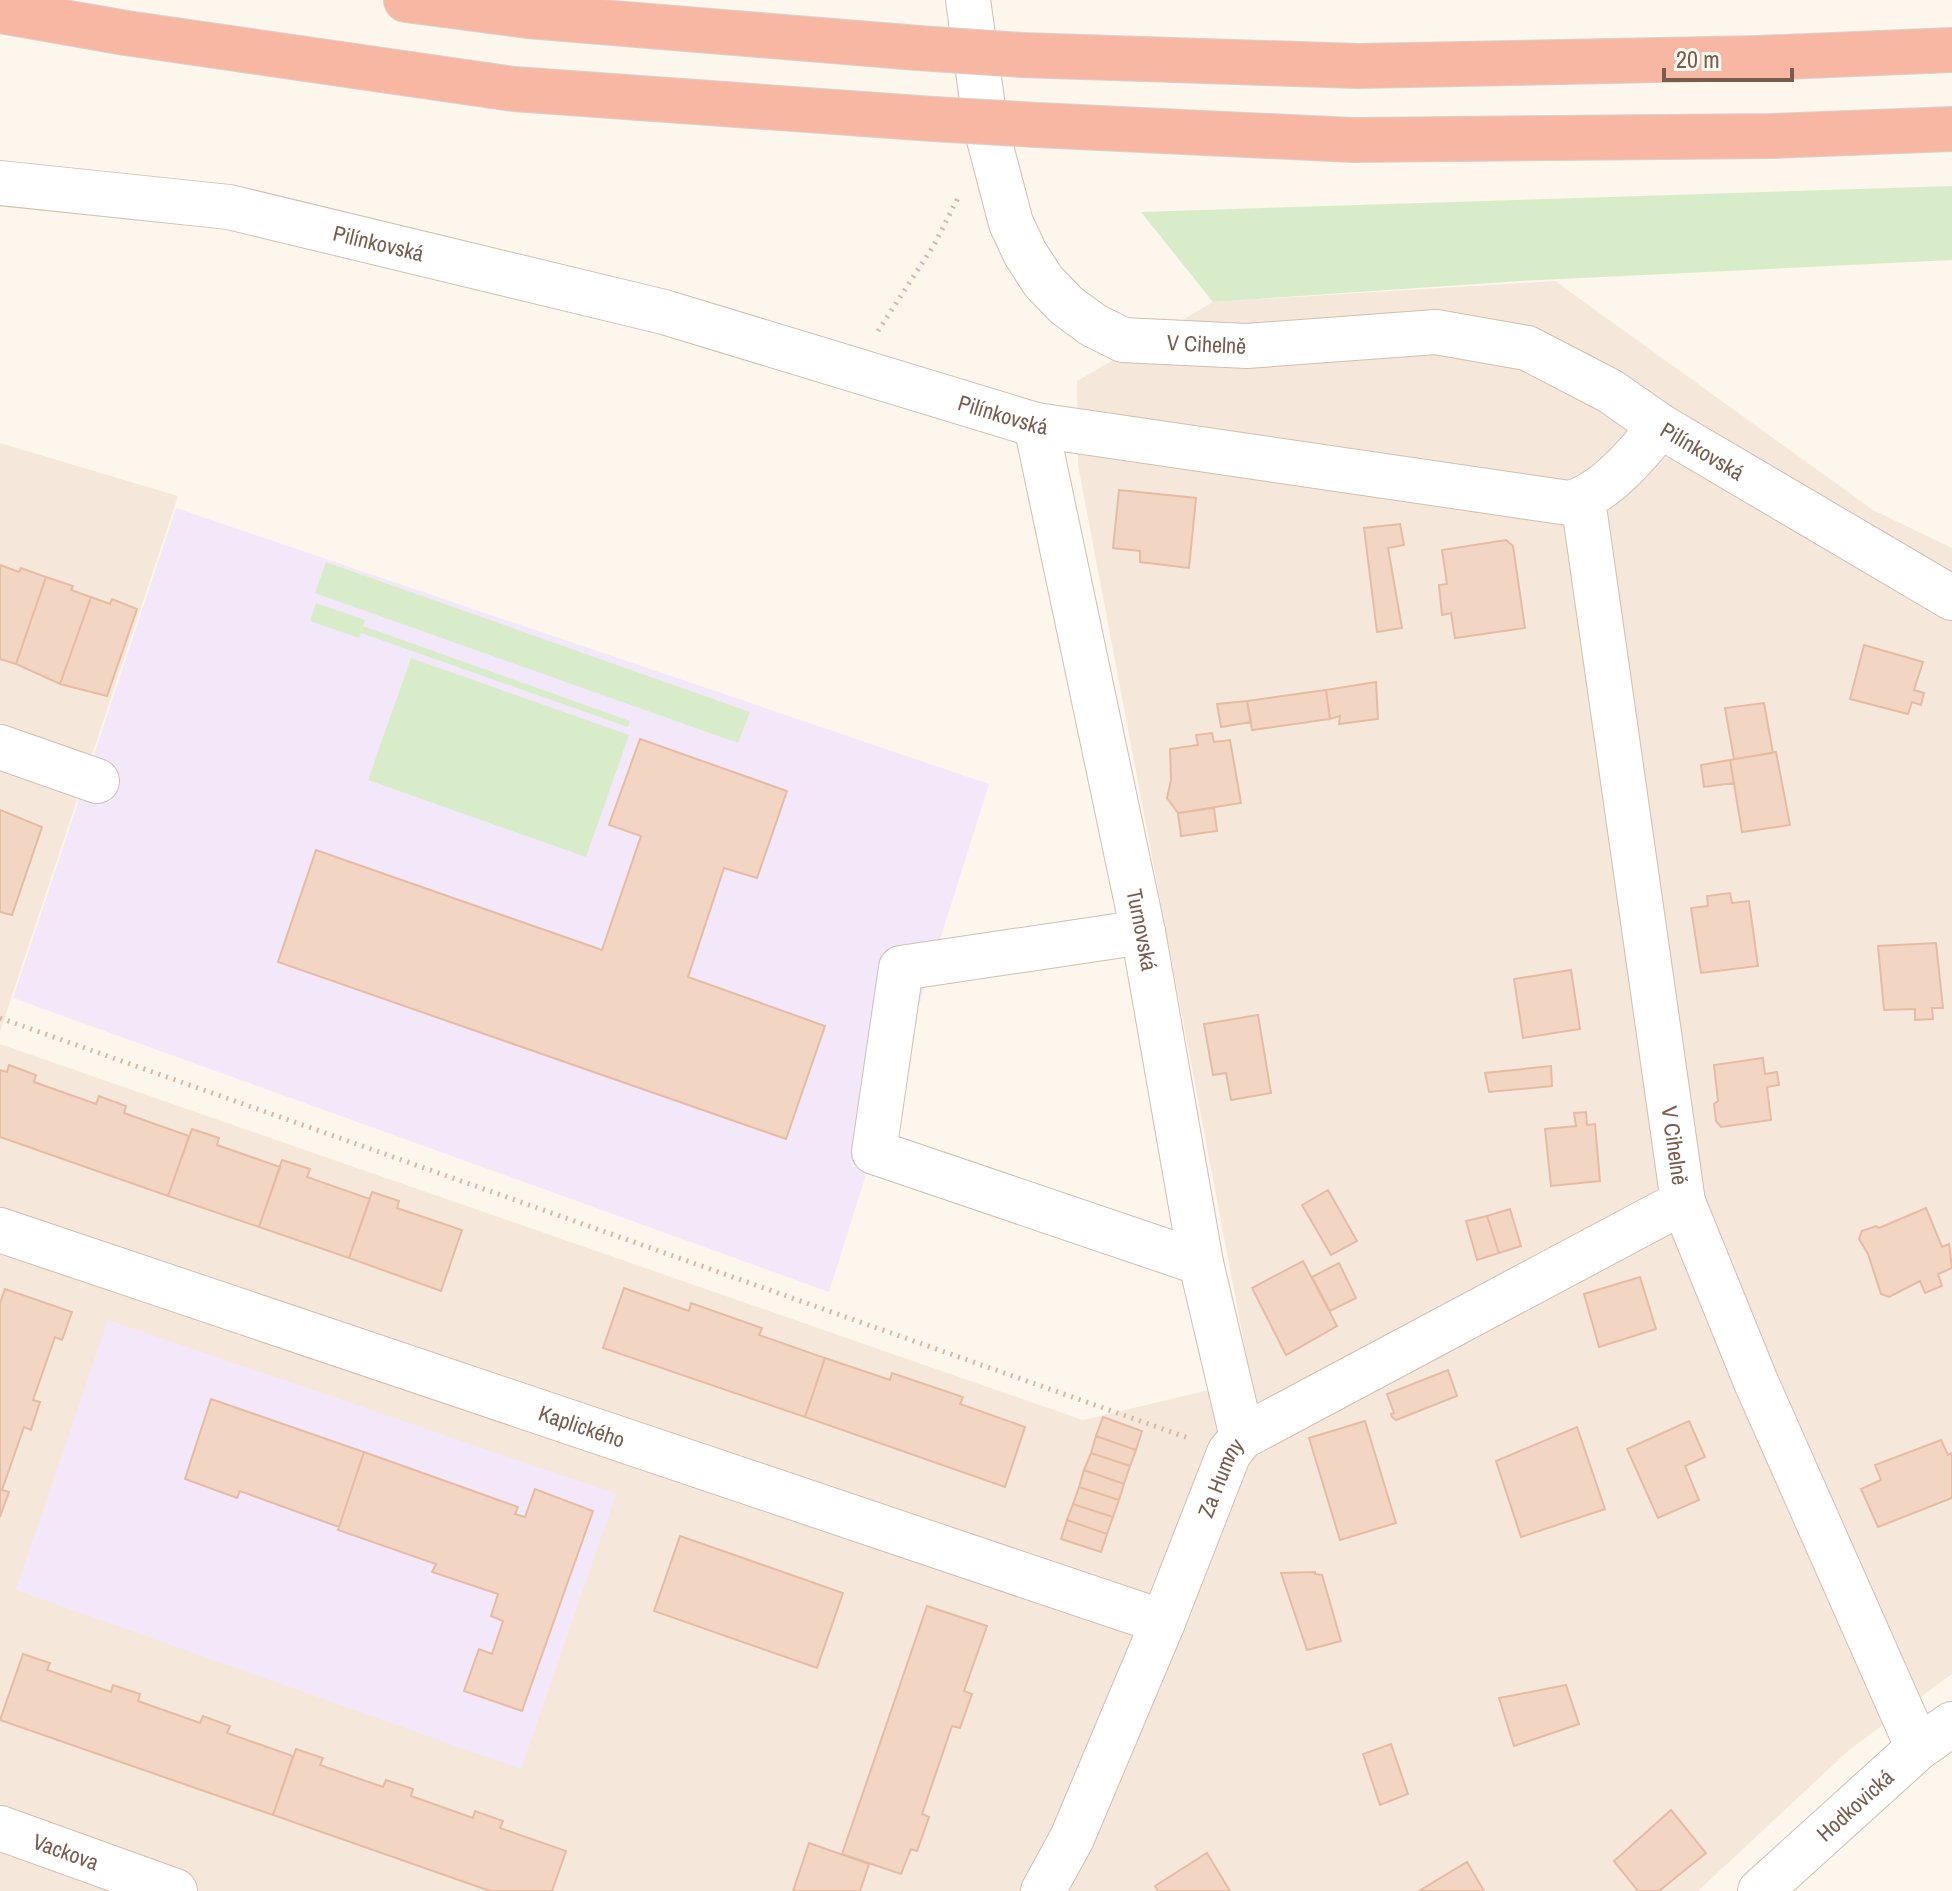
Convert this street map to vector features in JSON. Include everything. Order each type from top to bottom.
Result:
[{"type":"highway","points":[[406,0],[528,16],[918,48],[1022,55],[1358,66],[1758,58],[1952,50]]},
{"type":"highway","points":[[0,11],[126,33],[514,89],[933,119],[1353,140],[1772,136],[1952,129]]},
{"type":"street","name":"V Cihelně","points":[[968,0],[986,128],[1011,223],[1043,281],[1066,305],[1093,325],[1123,340],[1247,346],[1436,332],[1527,348],[1610,391],[1660,426]]},
{"type":"street","name":"Pilínkovská","points":[[0,183],[229,207],[664,312],[1036,425],[1569,503],[1583,500],[1634,460],[1660,426],[1952,598]]},
{"type":"street","name":"Turnovská","points":[[1036,425],[1143,932],[1235,1445]]},
{"type":"street","name":"V Cihelně","points":[[1583,500],[1683,1202],[1756,1382],[1935,1736]]},
{"type":"street","points":[[0,747],[97,781]]},
{"type":"street","points":[[1143,932],[901,968],[874,1152],[1201,1263]]},
{"type":"street","name":"Za Humny","points":[[1043,1891],[1072,1838],[1235,1445],[1683,1202]]},
{"type":"street","name":"Kaplického","points":[[0,1230],[1163,1622]]},
{"type":"street","name":"Hodkovická","points":[[1760,1891],[1935,1736]]},
{"type":"street","name":"Vackova","points":[[0,1828],[175,1891]]},
{"type":"path","points":[[852,369],[934,245],[966,180],[996,161]]},
{"type":"path","points":[[0,1018],[1235,1445]]},
{"type":"shaded area","points":[[1555,281],[1873,510],[1952,548],[1952,1674],[1849,1750],[1698,1891],[0,1891],[0,1044],[1083,1420],[1251,1380],[1078,465],[1077,381],[1213,302]]},
{"type":"shaded area","points":[[0,443],[178,496],[0,1032]]},
{"type":"shaded area","points":[[176,508],[989,784],[829,1292],[13,998]]},
{"type":"shaded area","points":[[108,1320],[616,1494],[521,1769],[16,1590]]},
{"type":"green space","points":[[1952,186],[1952,260],[1521,281],[1213,302],[1141,212]]},
{"type":"green space","points":[[326,562],[750,712],[738,743],[315,593]]},
{"type":"green space","points":[[316,603],[365,620],[363,626],[630,721],[628,727],[361,633],[359,638],[310,621]]},
{"type":"green space","points":[[411,658],[629,735],[586,857],[368,780]]},
{"type":"building","points":[[1119,490],[1196,498],[1189,568],[1140,562],[1140,551],[1113,548]]},
{"type":"building","points":[[1400,524],[1404,545],[1388,548],[1402,628],[1377,632],[1364,528]]},
{"type":"building","points":[[1506,540],[1513,546],[1525,628],[1455,638],[1451,613],[1442,615],[1439,585],[1447,584],[1442,550]]},
{"type":"building","points":[[0,565],[46,577],[16,664],[0,659]]},
{"type":"building","points":[[46,577],[73,586],[71,590],[91,597],[60,684],[16,664]]},
{"type":"building","points":[[91,597],[110,604],[112,599],[137,609],[107,696],[60,684]]},
{"type":"building","points":[[1864,645],[1923,662],[1914,690],[1924,693],[1921,705],[1912,702],[1908,714],[1850,699]]},
{"type":"building","points":[[1376,682],[1378,719],[1339,724],[1340,716],[1330,719],[1326,690]]},
{"type":"building","points":[[1326,690],[1330,719],[1252,730],[1247,701]]},
{"type":"building","points":[[1247,701],[1251,722],[1221,727],[1217,704]]},
{"type":"building","points":[[1764,703],[1773,753],[1734,759],[1725,708]]},
{"type":"building","points":[[1212,733],[1214,742],[1230,740],[1241,803],[1178,813],[1167,798],[1171,780],[1170,749],[1198,745],[1196,735]]},
{"type":"building","points":[[640,739],[787,791],[757,878],[724,868],[688,977],[825,1026],[786,1139],[278,962],[316,850],[602,950],[641,836],[609,825]]},
{"type":"building","points":[[1776,752],[1790,825],[1742,832],[1730,760]]},
{"type":"building","points":[[1730,760],[1734,783],[1704,787],[1701,765]]},
{"type":"building","points":[[1214,808],[1217,831],[1181,836],[1178,813]]},
{"type":"building","points":[[0,810],[42,827],[12,915],[0,912]]},
{"type":"building","points":[[1730,893],[1732,903],[1749,901],[1758,966],[1701,973],[1691,908],[1708,906],[1707,896]]},
{"type":"building","points":[[1936,943],[1943,1008],[1932,1008],[1933,1019],[1915,1020],[1915,1009],[1884,1010],[1878,946]]},
{"type":"building","points":[[1571,970],[1580,1029],[1523,1038],[1514,979]]},
{"type":"building","points":[[1258,1015],[1271,1093],[1231,1100],[1226,1073],[1213,1075],[1204,1024]]},
{"type":"building","points":[[1763,1058],[1765,1074],[1777,1072],[1779,1085],[1767,1087],[1771,1120],[1721,1127],[1716,1121],[1714,1104],[1718,1101],[1714,1065]]},
{"type":"building","points":[[9,1065],[36,1075],[34,1082],[96,1104],[99,1096],[126,1106],[124,1113],[189,1136],[168,1196],[0,1137],[0,1070],[7,1072]]},
{"type":"building","points":[[1551,1066],[1552,1086],[1489,1092],[1485,1073]]},
{"type":"building","points":[[1586,1112],[1587,1125],[1595,1124],[1600,1181],[1551,1186],[1545,1129],[1576,1126],[1574,1113]]},
{"type":"building","points":[[192,1129],[219,1138],[217,1145],[280,1167],[259,1227],[168,1196]]},
{"type":"building","points":[[282,1160],[310,1169],[307,1177],[370,1199],[349,1258],[259,1227]]},
{"type":"building","points":[[1328,1190],[1357,1241],[1331,1255],[1302,1205]]},
{"type":"building","points":[[372,1192],[399,1201],[397,1208],[462,1230],[441,1291],[349,1258]]},
{"type":"building","points":[[1926,1208],[1942,1247],[1949,1244],[1952,1268],[1938,1274],[1942,1286],[1925,1293],[1920,1281],[1889,1297],[1881,1294],[1868,1254],[1859,1239],[1862,1231],[1876,1226],[1879,1228]]},
{"type":"building","points":[[1510,1209],[1521,1246],[1499,1253],[1487,1216]]},
{"type":"building","points":[[1487,1216],[1499,1253],[1477,1260],[1466,1221]]},
{"type":"building","points":[[1303,1261],[1337,1326],[1286,1355],[1252,1288]]},
{"type":"building","points":[[1339,1263],[1356,1298],[1330,1311],[1312,1277]]},
{"type":"building","points":[[1640,1277],[1656,1329],[1599,1347],[1584,1294]]},
{"type":"building","points":[[624,1288],[689,1311],[691,1303],[762,1328],[759,1335],[825,1358],[805,1417],[603,1348]]},
{"type":"building","points":[[5,1289],[72,1312],[62,1340],[55,1337],[33,1400],[40,1402],[31,1430],[24,1427],[2,1490],[9,1492],[0,1517],[0,1303]]},
{"type":"building","points":[[825,1358],[890,1380],[892,1373],[963,1397],[960,1404],[1025,1427],[1005,1487],[805,1417]]},
{"type":"building","points":[[1448,1370],[1457,1396],[1396,1420],[1392,1417],[1394,1413],[1387,1394]]},
{"type":"building","points":[[211,1399],[364,1452],[339,1527],[240,1491],[237,1498],[185,1479]]},
{"type":"building","points":[[1103,1417],[1142,1431],[1136,1450],[1096,1436]]},
{"type":"building","points":[[1365,1421],[1396,1523],[1340,1540],[1309,1438]]},
{"type":"building","points":[[1689,1421],[1705,1457],[1685,1466],[1699,1500],[1658,1518],[1627,1449]]},
{"type":"building","points":[[1577,1427],[1605,1509],[1521,1537],[1496,1461]]},
{"type":"building","points":[[1096,1436],[1136,1450],[1130,1466],[1091,1453]]},
{"type":"building","points":[[1941,1440],[1948,1455],[1952,1453],[1952,1498],[1878,1527],[1861,1489],[1881,1480],[1875,1465]]},
{"type":"building","points":[[364,1452],[518,1507],[515,1514],[525,1517],[535,1489],[593,1511],[522,1711],[464,1691],[479,1649],[492,1654],[503,1621],[491,1616],[498,1594],[432,1572],[436,1564],[338,1530]]},
{"type":"building","points":[[1091,1453],[1130,1466],[1124,1484],[1084,1470]]},
{"type":"building","points":[[1084,1470],[1124,1484],[1119,1500],[1079,1487]]},
{"type":"building","points":[[1079,1487],[1119,1500],[1113,1517],[1073,1504]]},
{"type":"building","points":[[1073,1504],[1113,1517],[1107,1534],[1067,1520]]},
{"type":"building","points":[[1067,1520],[1107,1534],[1101,1552],[1061,1539]]},
{"type":"building","points":[[680,1536],[843,1593],[817,1668],[654,1611]]},
{"type":"building","points":[[1315,1572],[1322,1575],[1341,1641],[1307,1650],[1281,1573]]},
{"type":"building","points":[[927,1606],[987,1626],[964,1691],[972,1694],[960,1728],[952,1726],[922,1814],[929,1817],[917,1851],[911,1849],[901,1874],[842,1854]]},
{"type":"building","points":[[23,1654],[50,1663],[47,1670],[111,1692],[113,1685],[140,1694],[138,1701],[200,1723],[203,1716],[230,1726],[227,1733],[293,1756],[273,1815],[0,1720]]},
{"type":"building","points":[[1566,1685],[1579,1724],[1514,1746],[1499,1698]]},
{"type":"building","points":[[1391,1744],[1408,1794],[1380,1805],[1363,1754]]},
{"type":"building","points":[[296,1749],[323,1758],[320,1765],[383,1787],[386,1780],[413,1789],[411,1796],[473,1818],[475,1811],[503,1821],[500,1828],[566,1851],[552,1891],[490,1891],[273,1815]]},
{"type":"building","points":[[1671,1810],[1706,1853],[1659,1891],[1638,1891],[1614,1861]]},
{"type":"building","points":[[809,1843],[869,1864],[860,1891],[793,1891]]},
{"type":"building","points":[[1207,1853],[1230,1891],[1158,1891],[1155,1886]]},
{"type":"building","points":[[1467,1862],[1484,1891],[1419,1891]]}]
